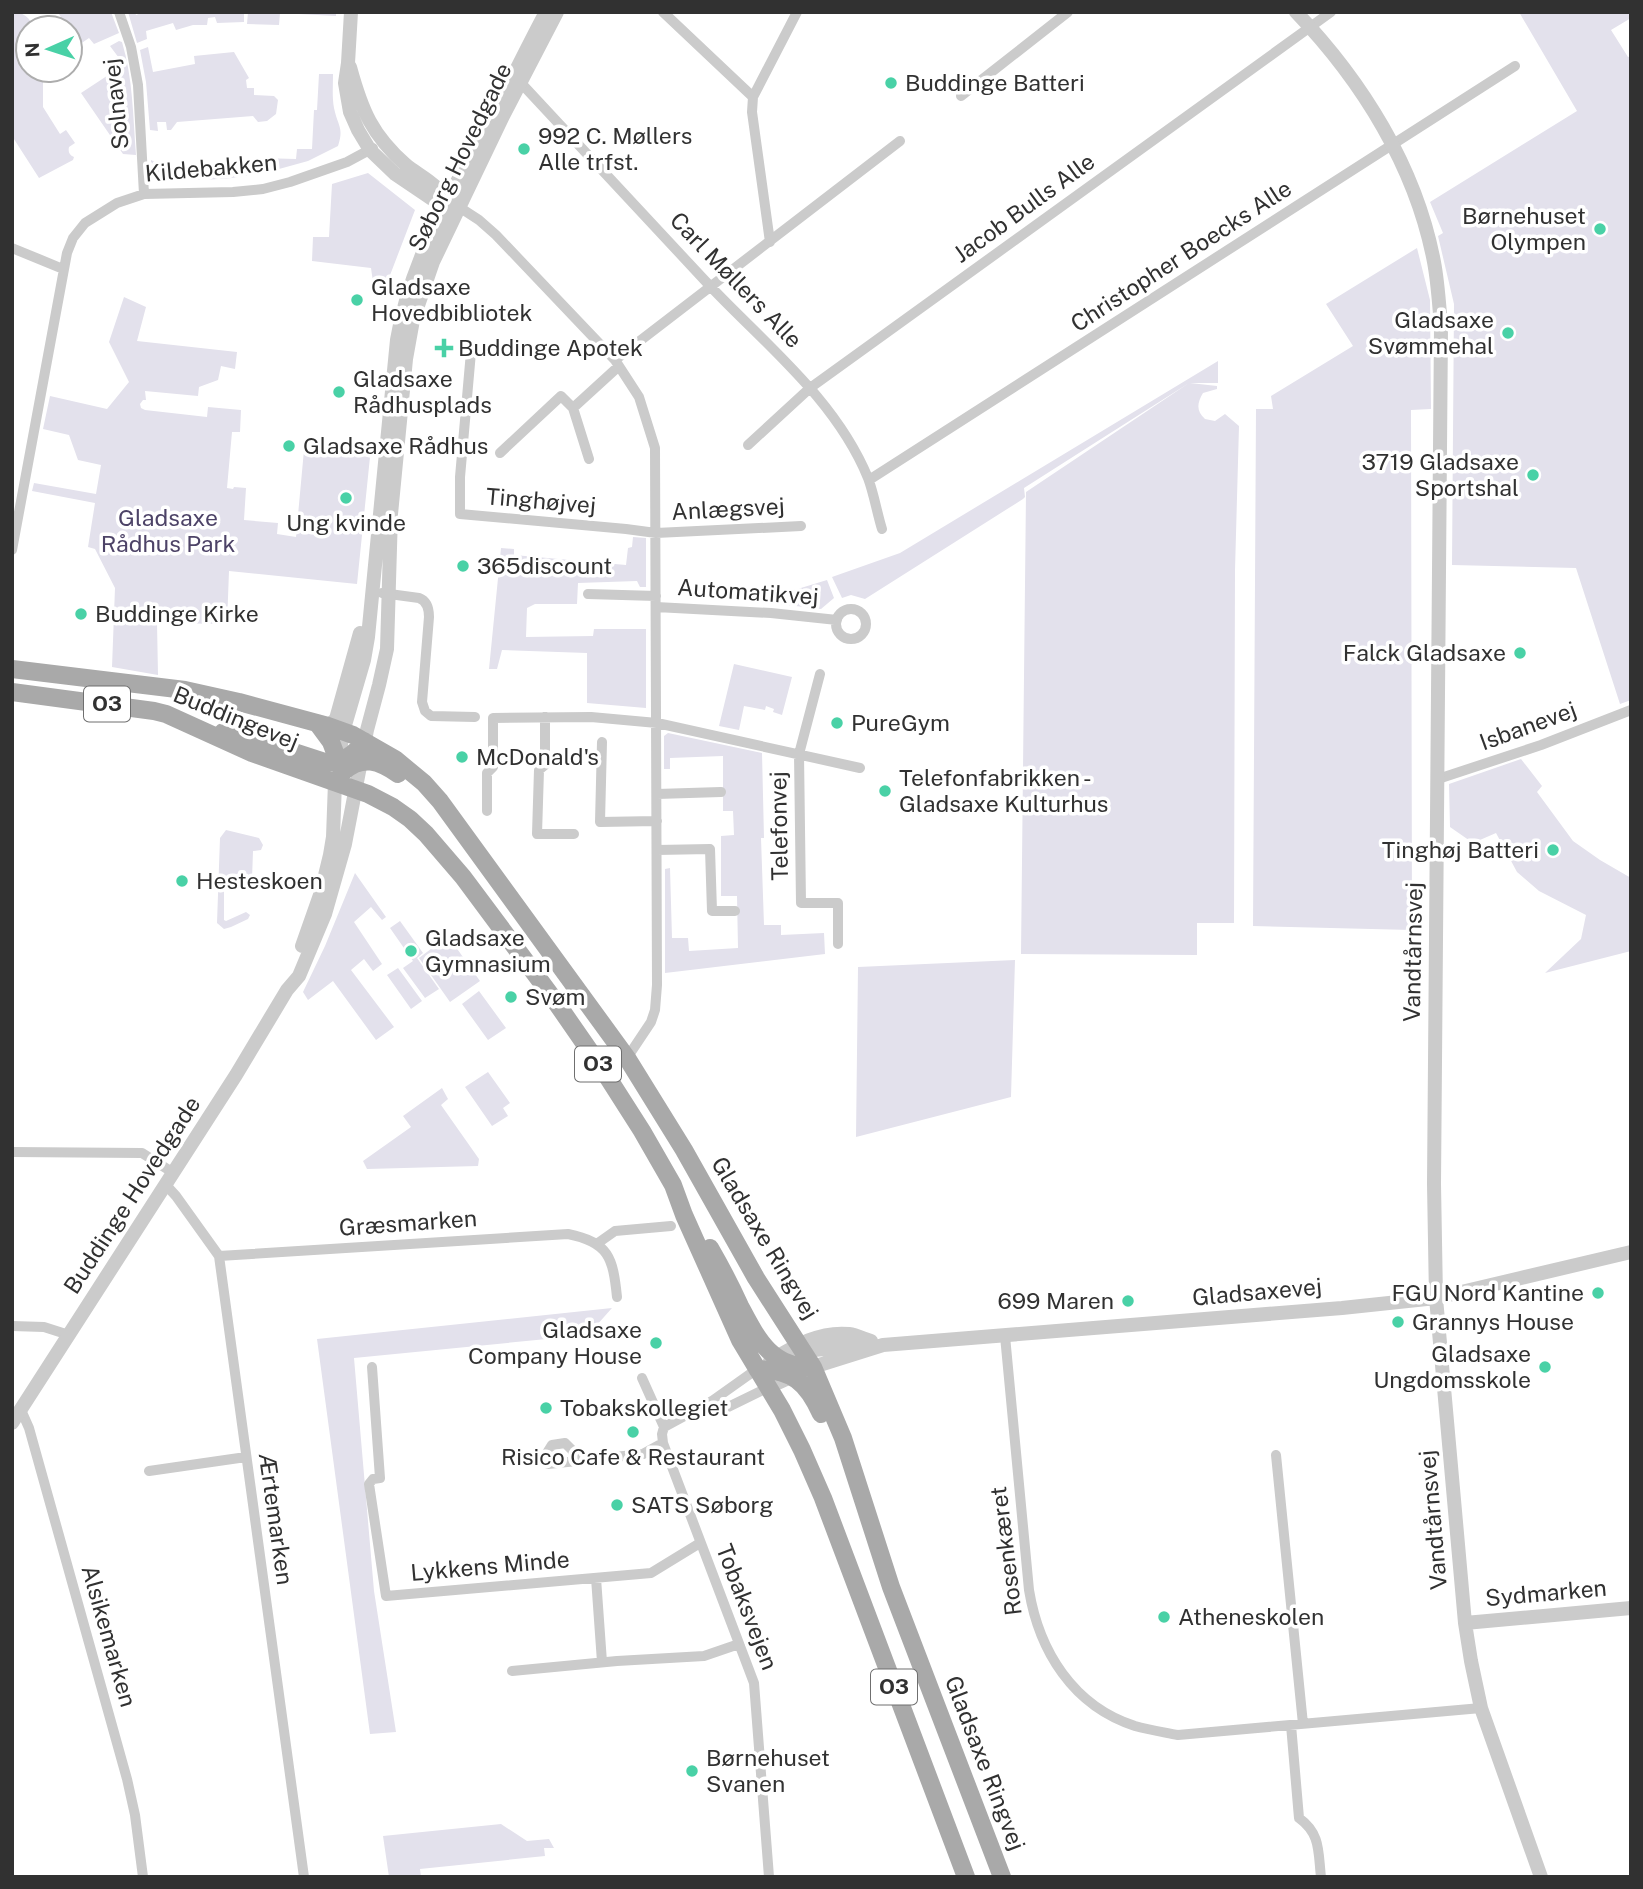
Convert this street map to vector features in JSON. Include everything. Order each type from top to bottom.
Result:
[{"type":"main road","name":"Buddingevej","points":[[12,669],[184,690],[239,702],[341,732]]},
{"type":"main road","name":"Buddingevej","points":[[12,692],[154,711],[199,727],[252,753],[351,775]]},
{"type":"main road","points":[[341,732],[351,775],[327,736],[341,732]]},
{"type":"main road","name":"Gladsaxe Ringvej","points":[[341,732],[395,759],[424,783],[457,823],[627,1058],[684,1150],[756,1278],[790,1367],[843,1438],[891,1587],[1002,1877]]},
{"type":"main road","points":[[351,775],[373,762],[386,766],[427,796],[457,823]]},
{"type":"main road","name":"Gladsaxe Ringvej","points":[[351,775],[426,834],[463,877],[553,998],[605,1073],[673,1185],[678,1221],[757,1369],[790,1367]]},
{"type":"main road","points":[[678,1221],[711,1249],[760,1342],[790,1367]]},
{"type":"main road","name":"Gladsaxe Ringvej","points":[[790,1367],[782,1410],[823,1498],[965,1877]]},
{"type":"street","name":"Solnavej","points":[[119,12],[131,47],[138,85],[144,194]]},
{"type":"street","points":[[351,12],[345,83],[353,121],[370,150],[381,163],[424,195],[453,204],[479,219],[505,244],[617,363],[639,397],[655,448],[657,985],[651,1022],[627,1058]]},
{"type":"street","name":"Søborg Hovedgade","points":[[341,732],[385,658],[392,501],[406,359],[417,306],[453,204],[457,201],[488,125],[546,12]]},
{"type":"street","name":"Søborg Hovedgade","points":[[341,732],[363,660],[370,620],[401,318],[414,274],[521,83],[557,12]]},
{"type":"street","points":[[663,12],[753,97]]},
{"type":"street","points":[[770,242],[752,112],[753,97],[797,12]]},
{"type":"street","points":[[961,96],[1068,12]]},
{"type":"street","name":"Vandtårnsvej","points":[[1296,12],[1311,27],[1365,97],[1392,145],[1408,178],[1427,232],[1437,283],[1441,326],[1434,1170],[1436,1298],[1465,1623],[1471,1661],[1481,1708],[1541,1877]]},
{"type":"street","name":"Jacob Bulls Alle","points":[[747,445],[810,388],[1331,12]]},
{"type":"street","points":[[348,63],[362,106],[383,141],[453,204]]},
{"type":"street","name":"Christopher Boecks Alle","points":[[869,480],[1515,65]]},
{"type":"street","name":"Carl Møllers Alle","points":[[521,83],[711,287],[810,388],[839,423],[869,480],[882,530]]},
{"type":"street","name":"Kildebakken","points":[[12,550],[63,269],[70,246],[85,223],[117,203],[144,194],[233,192],[263,189],[290,182],[347,162],[383,141]]},
{"type":"street","points":[[573,408],[617,363],[900,141]]},
{"type":"street","points":[[12,248],[63,269]]},
{"type":"street","name":"Tinghøjvej","points":[[471,352],[460,478],[460,514],[656,533]]},
{"type":"street","name":"Tinghøjvej","points":[[500,453],[561,396],[573,408],[589,459]]},
{"type":"street","name":"Anlægsvej","points":[[656,533],[801,526]]},
{"type":"street","points":[[341,732],[336,719],[372,592],[422,599],[429,610],[422,702],[424,710],[431,716],[475,717]]},
{"type":"street","points":[[588,594],[656,601]]},
{"type":"street","name":"Automatikvej","points":[[656,601],[837,620]]},
{"type":"street","name":"Telefonvej","points":[[820,674],[799,754],[801,904],[838,903],[838,944]]},
{"type":"street","name":"Isbanevej","points":[[1438,779],[1541,745],[1631,710]]},
{"type":"street","points":[[545,717],[545,765],[539,770],[537,834],[574,834]]},
{"type":"street","name":"Telefonvej","points":[[487,811],[487,773],[493,767],[493,718],[591,717],[657,723],[860,768]]},
{"type":"street","points":[[602,742],[600,821],[657,821]]},
{"type":"street","name":"Buddinge Hovedgade","points":[[12,1423],[236,1074],[286,990],[299,976],[325,914],[345,844],[351,775]]},
{"type":"street","name":"Buddinge Hovedgade","points":[[286,990],[290,972],[321,892],[351,775]]},
{"type":"street","points":[[657,794],[721,792]]},
{"type":"street","points":[[657,850],[710,849],[712,911],[735,911]]},
{"type":"street","name":"Ærtemarken","points":[[12,1152],[142,1153],[169,1178],[176,1196],[219,1256],[304,1877]]},
{"type":"street","points":[[617,1297],[609,1256],[598,1243],[615,1231],[678,1221]]},
{"type":"street","name":"Græsmarken","points":[[219,1256],[569,1234],[598,1243]]},
{"type":"street","name":"Gladsaxevej","points":[[790,1367],[883,1345],[1436,1298],[1631,1252]]},
{"type":"street","points":[[12,1326],[44,1327],[69,1335]]},
{"type":"street","name":"Gladsaxevej","points":[[790,1367],[817,1337],[850,1334],[883,1345]]},
{"type":"street","name":"Rosenkæret","points":[[1005,1336],[1031,1606],[1044,1644],[1065,1677],[1084,1696],[1108,1714],[1133,1725],[1178,1735],[1481,1708]]},
{"type":"street","name":"Lykkens Minde","points":[[372,1367],[380,1478],[373,1479],[369,1484],[386,1596],[651,1573],[701,1543]]},
{"type":"street","points":[[689,1415],[722,1410],[790,1367]]},
{"type":"street","points":[[664,1427],[712,1401],[757,1369]]},
{"type":"street","name":"Tobaksvejen","points":[[642,1378],[664,1427],[663,1443],[754,1682],[769,1877]]},
{"type":"street","name":"Alsikemarken","points":[[21,1410],[29,1427],[127,1779],[143,1877]]},
{"type":"street","points":[[576,1461],[643,1454],[663,1443]]},
{"type":"street","points":[[1276,1455],[1297,1724],[1299,1818],[1317,1838],[1321,1877]]},
{"type":"street","points":[[149,1471],[246,1457]]},
{"type":"street","points":[[596,1577],[603,1662]]},
{"type":"street","name":"Sydmarken","points":[[1465,1623],[1631,1608]]},
{"type":"street","points":[[512,1671],[705,1656],[739,1644]]},
{"type":"green space","points":[[12,12],[22,14],[14,14],[14,84],[43,84],[43,107],[60,134],[66,130],[75,143],[69,147],[73,160],[39,178],[12,136]]},
{"type":"green space","points":[[111,12],[119,33],[94,44],[89,38],[84,41],[84,14],[59,14]]},
{"type":"green space","points":[[128,12],[135,12],[136,15],[144,12],[244,12],[244,22],[217,23],[215,17],[208,18],[207,25],[193,25],[176,30],[173,23],[146,31],[147,39],[137,43]]},
{"type":"green space","points":[[248,12],[336,12],[336,16],[280,13],[279,25],[247,24]]},
{"type":"green space","points":[[1519,12],[1631,12],[1631,18],[1611,30],[1628,57],[1631,56],[1631,700],[1620,704],[1576,568],[1452,565],[1454,304],[1438,236],[1443,233],[1430,202],[1577,111]]},
{"type":"green space","points":[[122,42],[128,69],[136,155],[123,154],[81,93],[119,68],[119,58],[110,46]]},
{"type":"green space","points":[[148,47],[153,72],[195,64],[194,56],[234,52],[249,78],[246,80],[247,88],[254,88],[254,95],[274,96],[278,100],[276,114],[267,121],[258,122],[253,116],[177,122],[171,130],[167,130],[166,122],[157,122],[158,131],[150,130],[140,50]]},
{"type":"green space","points":[[319,74],[333,74],[333,104],[340,131],[338,146],[308,161],[232,178],[161,179],[151,173],[151,160],[155,162],[155,167],[189,169],[190,164],[224,165],[225,161],[260,163],[261,158],[296,159],[297,149],[312,149]]},
{"type":"green space","points":[[368,173],[415,210],[387,283],[373,282],[371,268],[312,261],[313,237],[329,237],[332,184]]},
{"type":"green space","points":[[1417,248],[1430,300],[1431,409],[1411,410],[1412,930],[1253,926],[1256,409],[1273,409],[1271,396],[1353,346],[1326,304]]},
{"type":"green space","name":"Gladsaxe Rådhus Park","points":[[124,297],[146,307],[137,341],[237,352],[235,369],[221,366],[218,380],[199,387],[198,396],[145,391],[146,400],[140,404],[145,410],[207,417],[208,407],[241,410],[240,432],[232,432],[227,488],[246,488],[244,520],[278,523],[277,534],[296,537],[304,450],[370,457],[357,584],[229,571],[227,624],[157,623],[158,675],[112,667],[115,588],[95,549],[88,547],[95,503],[32,491],[34,483],[96,494],[101,465],[78,460],[69,435],[43,429],[50,396],[107,409],[129,382],[109,342]]},
{"type":"green space","points":[[1218,361],[1218,383],[1190,383],[1217,386],[1217,389],[1203,393],[1200,400],[1198,407],[1205,419],[1215,421],[1225,414],[1239,426],[1235,570],[1234,923],[1197,923],[1197,955],[1021,954],[1026,492],[1189,383],[1024,488],[1023,499],[865,599],[851,595],[842,598],[832,577],[900,553]]},
{"type":"green space","points":[[633,537],[646,538],[646,587],[640,587],[637,581],[578,583],[577,604],[535,604],[527,608],[526,637],[593,636],[594,629],[646,629],[646,708],[587,703],[587,653],[502,650],[497,669],[489,669],[501,548],[514,549],[514,555],[626,565],[628,548],[632,547]]},
{"type":"green space","points":[[827,580],[834,598],[821,609],[745,600],[778,595]]},
{"type":"green space","points":[[734,664],[792,677],[782,715],[766,706],[765,710],[744,706],[739,730],[719,726]]},
{"type":"green space","points":[[668,733],[762,753],[764,925],[781,925],[781,935],[824,933],[825,954],[665,973],[665,869],[670,868],[672,938],[688,938],[689,951],[738,948],[737,896],[721,896],[721,836],[734,835],[733,811],[723,811],[723,756],[670,758],[670,769],[664,769],[664,736]]},
{"type":"green space","points":[[1521,759],[1542,786],[1537,792],[1573,841],[1631,878],[1631,951],[1545,973],[1581,939],[1586,915],[1539,891],[1517,872],[1496,833],[1473,843],[1450,827],[1449,784]]},
{"type":"green space","points":[[226,830],[259,838],[263,845],[261,850],[253,851],[252,879],[246,883],[224,882],[224,920],[246,912],[250,915],[248,919],[224,929],[217,923],[220,838]]},
{"type":"green space","points":[[355,873],[386,917],[382,920],[371,907],[354,922],[382,964],[373,971],[364,959],[351,970],[394,1027],[376,1040],[333,981],[308,1000],[303,992]]},
{"type":"green space","points":[[400,921],[423,953],[417,958],[439,989],[425,998],[403,968],[413,961],[390,928]]},
{"type":"green space","points":[[448,936],[480,981],[450,1002],[419,958]]},
{"type":"green space","points":[[1015,960],[1011,1097],[856,1137],[858,967]]},
{"type":"green space","points":[[398,968],[422,1001],[411,1009],[387,975]]},
{"type":"green space","points":[[479,991],[506,1028],[488,1040],[462,1004]]},
{"type":"green space","points":[[488,1072],[510,1103],[503,1108],[508,1116],[492,1126],[465,1087]]},
{"type":"green space","points":[[442,1088],[448,1099],[441,1105],[479,1159],[478,1166],[367,1169],[363,1161],[411,1127],[403,1116]]},
{"type":"green space","points":[[612,1308],[588,1335],[354,1358],[374,1591],[396,1732],[370,1734],[317,1339]]},
{"type":"green space","points":[[501,1824],[527,1841],[549,1839],[554,1848],[544,1848],[545,1856],[420,1869],[421,1877],[389,1877],[383,1836]]},
{"type":"place","name":"Buddinge Batteri","points":[[891,83]]},
{"type":"place","name":"992 C. Møllers Alle trfst.","points":[[524,149]]},
{"type":"place","name":"Børnehuset Olympen","points":[[1600,229]]},
{"type":"place","name":"Gladsaxe Hovedbibliotek","points":[[357,300]]},
{"type":"place","name":"Gladsaxe Svømmehal","points":[[1508,333]]},
{"type":"place","name":"Buddinge Apotek","points":[[444,348]]},
{"type":"place","name":"Gladsaxe Rådhusplads","points":[[339,392]]},
{"type":"place","name":"Gladsaxe Rådhus","points":[[289,446]]},
{"type":"place","name":"3719 Gladsaxe Sportshal","points":[[1533,475]]},
{"type":"place","name":"Ung kvinde","points":[[346,498]]},
{"type":"place","name":"365discount","points":[[463,566]]},
{"type":"place","name":"Buddinge Kirke","points":[[81,614]]},
{"type":"place","name":"Falck Gladsaxe","points":[[1520,653]]},
{"type":"place","name":"PureGym","points":[[837,723]]},
{"type":"place","name":"McDonald's","points":[[462,757]]},
{"type":"place","name":"Telefonfabrikken - Gladsaxe Kulturhus","points":[[885,791]]},
{"type":"place","name":"Tinghøj Batteri","points":[[1553,850]]},
{"type":"place","name":"Hesteskoen","points":[[182,881]]},
{"type":"place","name":"Gladsaxe Gymnasium","points":[[411,951]]},
{"type":"place","name":"Svøm","points":[[511,997]]},
{"type":"place","name":"FGU Nord Kantine","points":[[1598,1293]]},
{"type":"place","name":"699 Maren","points":[[1128,1301]]},
{"type":"place","name":"Grannys House","points":[[1398,1322]]},
{"type":"place","name":"Gladsaxe Company House","points":[[656,1343]]},
{"type":"place","name":"Gladsaxe Ungdomsskole","points":[[1545,1367]]},
{"type":"place","name":"Tobakskollegiet","points":[[546,1408]]},
{"type":"place","name":"Risico Cafe & Restaurant","points":[[633,1432]]},
{"type":"place","name":"SATS Søborg","points":[[617,1505]]},
{"type":"place","name":"Atheneskolen","points":[[1164,1617]]},
{"type":"place","name":"Børnehuset Svanen","points":[[692,1771]]}]
